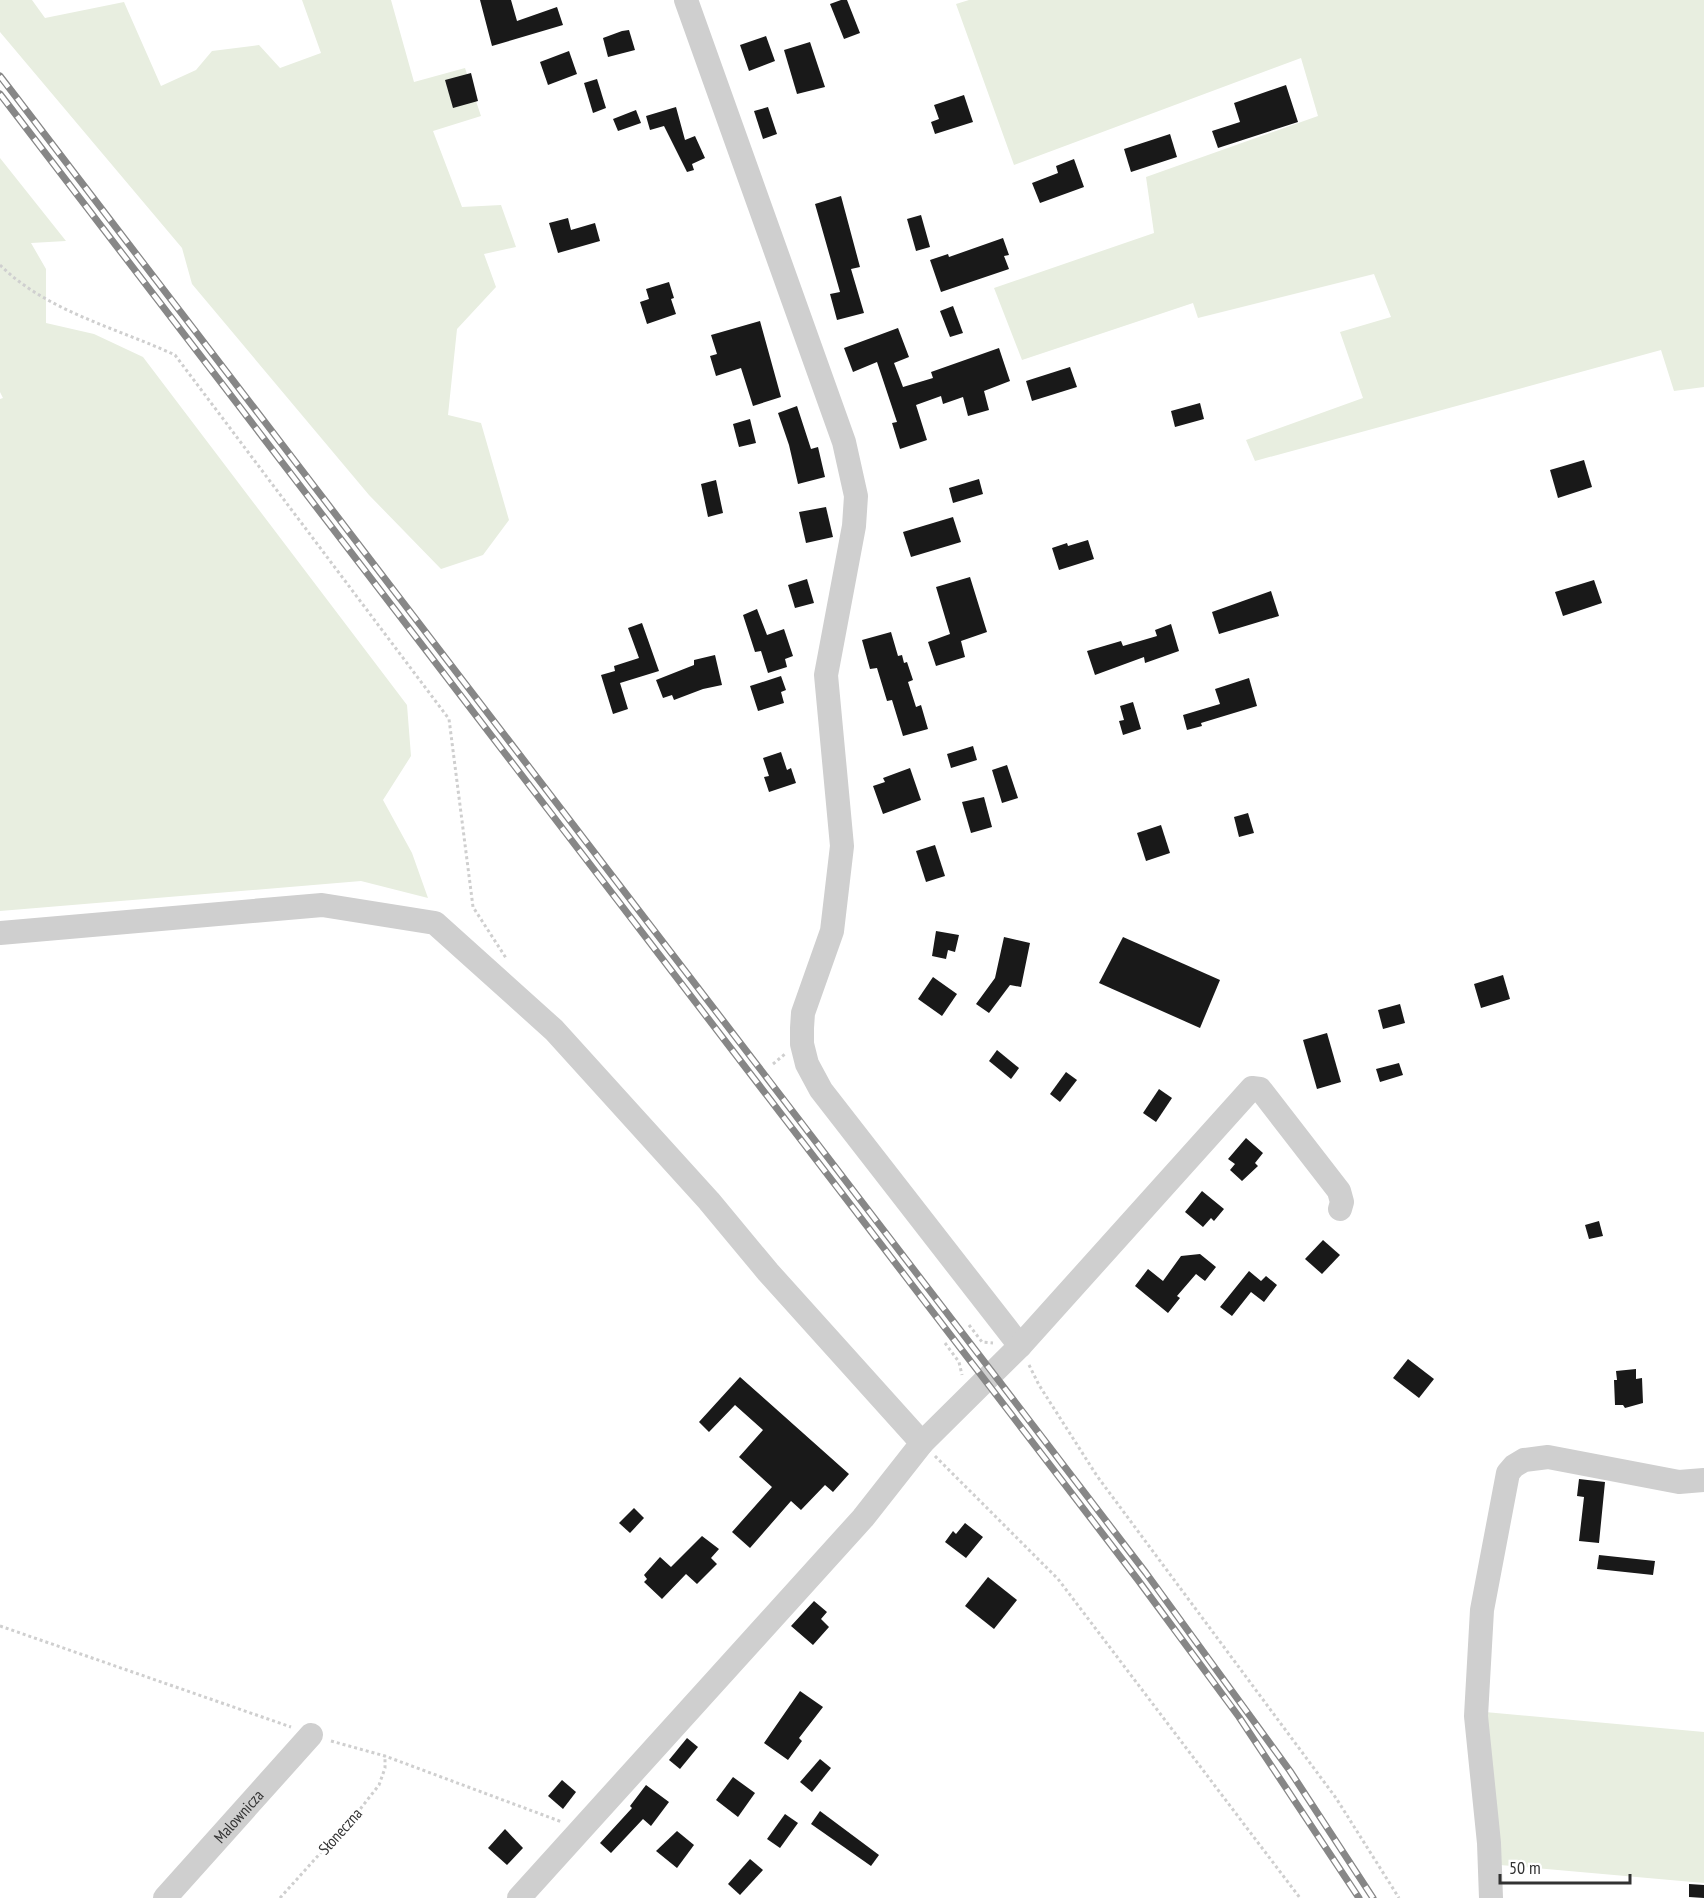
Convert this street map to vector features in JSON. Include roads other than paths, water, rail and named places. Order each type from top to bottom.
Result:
[{"type":"street","points":[[686,0],[844,442],[856,496],[855,526],[825,675],[842,846],[831,931],[803,1013],[802,1044],[807,1064],[821,1090],[1020,1347]]},
{"type":"street","points":[[0,933],[322,905],[435,922],[554,1030],[709,1201],[768,1272],[922,1443]]},
{"type":"street","points":[[519,1898],[863,1518],[922,1443],[1020,1347],[1253,1087],[1260,1089],[1339,1191],[1342,1202],[1340,1209]]},
{"type":"street","points":[[1491,1898],[1489,1843],[1476,1716],[1482,1610],[1508,1473],[1524,1460],[1548,1457],[1679,1482],[1704,1480]]},
{"type":"street","name":"Malownicza","points":[[165,1898],[311,1735]]},
{"type":"railway","points":[[0,76],[1146,1573],[1290,1771],[1373,1898]]},
{"type":"railway","points":[[0,94],[1138,1580],[1239,1717],[1359,1898]]}]
